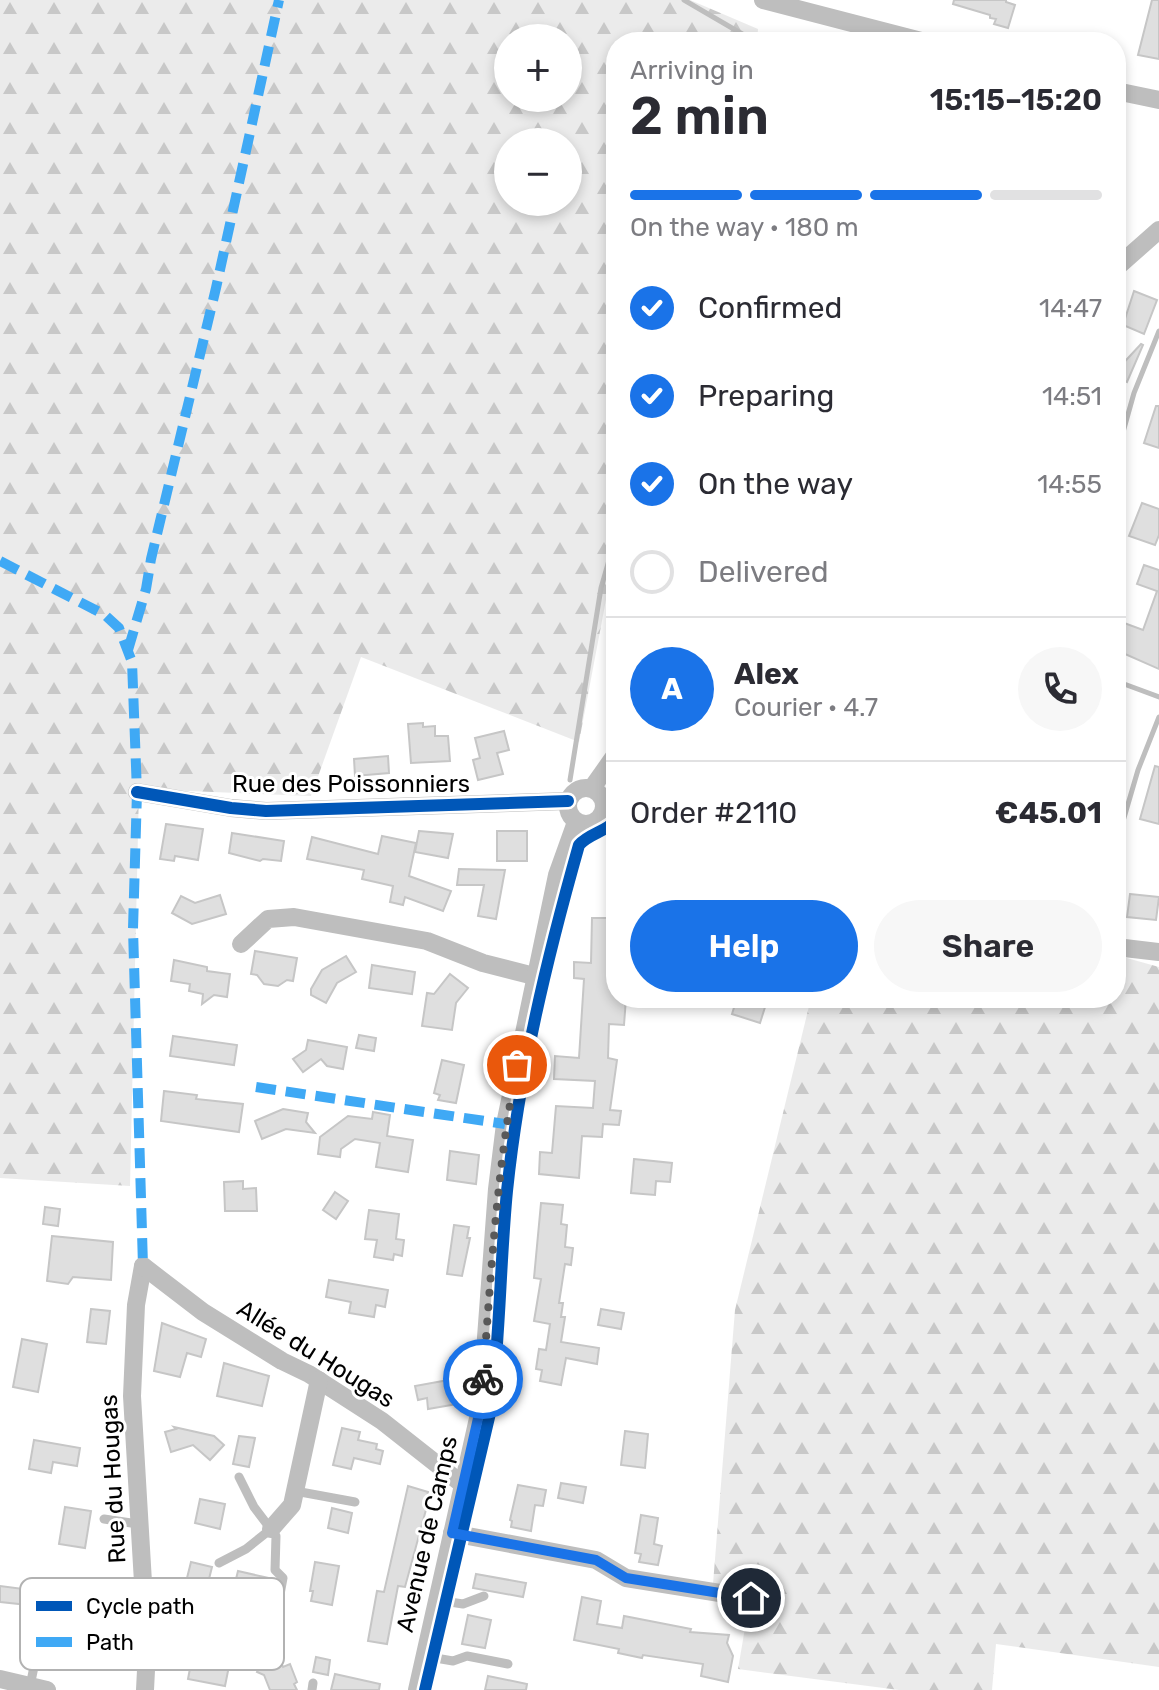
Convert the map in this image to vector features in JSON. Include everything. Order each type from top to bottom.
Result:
[{"type":"street","points":[[763,0],[886,32]]},
{"type":"street","points":[[1126,93],[1159,100]]},
{"type":"street","points":[[1126,259],[1159,230]]},
{"type":"street","points":[[606,768],[592,788],[574,791],[568,801],[569,813],[576,822],[593,822],[606,810]]},
{"type":"street","points":[[592,788],[606,800]]},
{"type":"street","name":"Rue des Poissonniers","points":[[137,792],[266,811],[568,801]]},
{"type":"street","name":"Avenue de Camps","points":[[417,1690],[481,1405],[497,1189],[505,1124],[557,875],[576,822]]},
{"type":"street","points":[[241,944],[268,919],[294,917],[427,941],[483,963],[534,976]]},
{"type":"street","points":[[1126,948],[1159,952]]},
{"type":"street","name":"Allée du Hougas","points":[[143,1266],[203,1312],[382,1421],[462,1484]]},
{"type":"street","name":"Rue du Hougas","points":[[142,1578],[132,1352],[143,1266]]},
{"type":"street","points":[[271,1529],[292,1505],[319,1380]]},
{"type":"street","points":[[452,1533],[596,1560],[626,1578],[751,1598]]},
{"type":"street","name":"Rue du Hougas","points":[[145,1690],[146,1670]]},
{"type":"street","points":[[0,1679],[38,1688]]},
{"type":"lane","points":[[239,1477],[254,1507],[276,1536],[275,1570],[283,1578]]},
{"type":"lane","points":[[295,1491],[355,1502]]},
{"type":"lane","points":[[104,1519],[138,1524]]},
{"type":"lane","points":[[219,1563],[246,1549],[271,1529]]},
{"type":"lane","points":[[437,1600],[463,1604],[484,1596]]},
{"type":"lane","points":[[424,1656],[453,1661],[467,1656],[508,1664]]},
{"type":"green space","points":[[0,0],[690,0],[758,29],[758,32],[606,32],[606,600],[579,742],[361,657],[311,796],[139,789],[130,1186],[0,1178]]},
{"type":"green space","points":[[1126,958],[1159,967],[1159,1667],[996,1644],[992,1690],[899,1690],[738,1669],[751,1593],[713,1584],[735,1310],[809,1008],[1126,1008]]},
{"type":"building","points":[[954,0],[1006,0],[1015,5],[1008,28],[994,24],[996,19],[990,18],[990,15],[953,4]]},
{"type":"building","points":[[1152,0],[1159,0],[1159,59],[1138,55]]},
{"type":"building","points":[[1134,291],[1157,300],[1144,334],[1126,326]]},
{"type":"building","points":[[1141,344],[1143,345],[1127,382],[1126,360]]},
{"type":"building","points":[[1156,406],[1159,406],[1159,448],[1144,443]]},
{"type":"building","points":[[1142,503],[1159,509],[1159,535],[1155,545],[1129,536]]},
{"type":"building","points":[[1144,565],[1159,570],[1159,669],[1126,654],[1126,624],[1143,630],[1157,591],[1137,584]]},
{"type":"building","points":[[423,723],[423,727],[435,726],[435,736],[448,736],[450,761],[411,763],[408,724]]},
{"type":"building","points":[[504,731],[509,750],[497,753],[503,774],[478,780],[473,760],[480,758],[475,738]]},
{"type":"building","points":[[388,756],[389,773],[355,776],[354,759]]},
{"type":"building","points":[[1155,766],[1159,767],[1159,824],[1140,819]]},
{"type":"building","points":[[166,824],[203,829],[198,860],[175,856],[174,861],[160,859]]},
{"type":"building","points":[[419,831],[453,834],[448,858],[415,852]]},
{"type":"building","points":[[497,831],[527,831],[527,861],[497,861]]},
{"type":"building","points":[[232,833],[284,841],[281,861],[260,861],[229,853]]},
{"type":"building","points":[[382,836],[416,843],[409,876],[451,891],[443,911],[405,897],[403,905],[390,902],[393,886],[362,879],[364,870],[307,859],[312,837],[378,854]]},
{"type":"building","points":[[459,869],[505,870],[496,919],[478,916],[484,885],[457,885]]},
{"type":"building","points":[[1130,894],[1159,897],[1156,920],[1127,917]]},
{"type":"building","points":[[220,895],[226,914],[192,924],[172,913],[181,896],[195,903]]},
{"type":"building","points":[[592,918],[606,918],[606,1008],[625,1008],[624,1025],[609,1024],[608,1058],[617,1060],[610,1110],[621,1111],[619,1125],[603,1124],[602,1137],[582,1136],[579,1178],[539,1174],[540,1152],[552,1153],[556,1106],[593,1108],[595,1081],[554,1079],[555,1056],[579,1058],[584,979],[574,978],[574,962],[591,963]]},
{"type":"building","points":[[255,951],[297,958],[293,981],[287,980],[278,986],[264,984],[257,975],[251,974]]},
{"type":"building","points":[[346,956],[356,972],[337,983],[326,1003],[311,995],[311,989],[322,970]]},
{"type":"building","points":[[174,960],[207,967],[207,971],[230,974],[227,997],[214,995],[202,1004],[203,994],[189,991],[190,984],[171,981]]},
{"type":"building","points":[[372,965],[415,972],[412,994],[369,988]]},
{"type":"building","points":[[450,974],[468,988],[456,1003],[452,1030],[422,1026],[427,993],[434,994]]},
{"type":"building","points":[[734,1008],[765,1008],[760,1023],[732,1014]]},
{"type":"building","points":[[359,1035],[376,1038],[374,1051],[356,1048]]},
{"type":"building","points":[[173,1036],[237,1045],[234,1065],[170,1056]]},
{"type":"building","points":[[308,1040],[347,1047],[343,1069],[327,1066],[321,1059],[303,1072],[293,1059],[306,1050]]},
{"type":"building","points":[[442,1060],[464,1065],[456,1103],[438,1100],[440,1095],[434,1093]]},
{"type":"building","points":[[164,1091],[197,1095],[196,1099],[243,1104],[239,1132],[161,1121]]},
{"type":"building","points":[[283,1109],[308,1113],[306,1122],[315,1133],[286,1129],[262,1139],[255,1121]]},
{"type":"building","points":[[373,1112],[390,1115],[387,1136],[413,1140],[408,1172],[376,1167],[380,1143],[355,1139],[341,1149],[340,1157],[318,1154],[320,1137],[348,1116],[372,1119]]},
{"type":"building","points":[[450,1151],[479,1155],[476,1184],[447,1180]]},
{"type":"building","points":[[634,1159],[672,1163],[670,1182],[656,1181],[655,1195],[631,1193]]},
{"type":"building","points":[[243,1181],[243,1189],[256,1188],[257,1211],[225,1211],[224,1182]]},
{"type":"building","points":[[335,1192],[348,1201],[336,1219],[323,1210]]},
{"type":"building","points":[[541,1203],[563,1205],[561,1224],[567,1225],[565,1247],[573,1248],[571,1265],[565,1264],[559,1303],[563,1303],[561,1317],[565,1317],[561,1342],[599,1348],[597,1364],[566,1358],[561,1385],[540,1381],[542,1370],[536,1369],[539,1349],[546,1350],[550,1324],[534,1321],[541,1279],[534,1278]]},
{"type":"building","points":[[45,1207],[60,1209],[58,1226],[43,1224]]},
{"type":"building","points":[[369,1210],[399,1214],[396,1239],[404,1240],[402,1256],[394,1254],[393,1260],[374,1257],[377,1240],[365,1239]]},
{"type":"building","points":[[454,1225],[469,1227],[467,1238],[470,1238],[462,1276],[447,1274]]},
{"type":"building","points":[[52,1236],[113,1242],[111,1280],[73,1277],[68,1284],[47,1281]]},
{"type":"building","points":[[329,1280],[388,1290],[385,1307],[376,1305],[374,1317],[349,1313],[351,1302],[326,1297]]},
{"type":"building","points":[[91,1309],[110,1311],[106,1344],[87,1342]]},
{"type":"building","points":[[601,1309],[624,1313],[621,1329],[598,1325]]},
{"type":"building","points":[[162,1323],[206,1339],[201,1357],[187,1353],[180,1377],[154,1371]]},
{"type":"building","points":[[22,1339],[47,1344],[38,1392],[13,1387]]},
{"type":"building","points":[[224,1363],[269,1376],[262,1406],[217,1396]]},
{"type":"building","points":[[454,1379],[456,1390],[470,1388],[469,1402],[428,1409],[427,1398],[418,1400],[415,1386]]},
{"type":"building","points":[[174,1427],[214,1436],[224,1445],[210,1460],[193,1445],[171,1452],[165,1432],[176,1429]]},
{"type":"building","points":[[342,1428],[360,1432],[358,1440],[377,1444],[376,1449],[383,1451],[380,1464],[354,1458],[351,1469],[333,1465]]},
{"type":"building","points":[[625,1431],[648,1434],[645,1468],[621,1465]]},
{"type":"building","points":[[239,1436],[255,1438],[249,1467],[233,1464]]},
{"type":"building","points":[[34,1440],[80,1448],[77,1466],[53,1462],[51,1473],[29,1469]]},
{"type":"building","points":[[561,1483],[586,1487],[583,1503],[558,1498]]},
{"type":"building","points":[[518,1485],[546,1490],[543,1506],[535,1505],[531,1531],[511,1527]]},
{"type":"building","points":[[408,1486],[428,1492],[427,1506],[405,1587],[398,1586],[387,1644],[368,1641],[377,1591],[384,1592]]},
{"type":"building","points":[[200,1499],[225,1504],[220,1529],[195,1523]]},
{"type":"building","points":[[65,1507],[91,1511],[85,1548],[59,1544]]},
{"type":"building","points":[[332,1508],[352,1513],[348,1533],[328,1528]]},
{"type":"building","points":[[641,1515],[658,1518],[654,1544],[662,1546],[658,1565],[639,1562],[641,1554],[635,1553]]},
{"type":"building","points":[[191,1562],[212,1567],[209,1578],[187,1578]]},
{"type":"building","points":[[315,1562],[339,1566],[332,1605],[311,1601]]},
{"type":"building","points":[[238,1571],[269,1578],[236,1578]]},
{"type":"building","points":[[476,1574],[526,1583],[523,1597],[473,1588]]},
{"type":"building","points":[[0,1586],[20,1589],[20,1604],[0,1602]]},
{"type":"building","points":[[582,1597],[601,1601],[597,1624],[622,1628],[624,1616],[691,1629],[690,1632],[729,1635],[727,1643],[733,1656],[728,1682],[701,1676],[703,1664],[643,1655],[642,1658],[618,1653],[619,1649],[574,1640]]},
{"type":"building","points":[[468,1615],[491,1620],[485,1648],[462,1644]]},
{"type":"building","points":[[316,1657],[330,1660],[328,1675],[313,1672]]},
{"type":"building","points":[[290,1664],[297,1690],[270,1690],[264,1675],[257,1672],[284,1670],[284,1667]]},
{"type":"building","points":[[190,1670],[228,1670],[225,1686],[188,1679]]},
{"type":"building","points":[[335,1674],[380,1684],[379,1690],[331,1690]]},
{"type":"building","points":[[488,1676],[527,1684],[526,1690],[485,1690]]},
{"type":"waterway","points":[[684,0],[739,32]]},
{"type":"waterway","points":[[1126,421],[1159,331]]},
{"type":"waterway","points":[[570,780],[606,571]]},
{"type":"waterway","points":[[1126,685],[1159,697]]},
{"type":"waterway","points":[[1126,811],[1159,717]]},
{"type":"marked path","points":[[128,650],[146,589],[216,288],[279,0]]},
{"type":"marked path","points":[[0,561],[105,615],[119,628],[132,662],[137,792],[133,929],[143,1266]]},
{"type":"marked path","points":[[256,1087],[505,1124]]},
{"type":"cycle path","points":[[137,792],[266,811],[568,801]]},
{"type":"cycle path","points":[[425,1690],[491,1409],[512,1147],[536,1016],[579,845],[606,828]]},
{"type":"way so far","points":[[483,1379],[497,1189],[505,1124],[517,1065]]},
{"type":"route","points":[[483,1379],[481,1405],[452,1533],[596,1560],[626,1578],[751,1598]]}]
